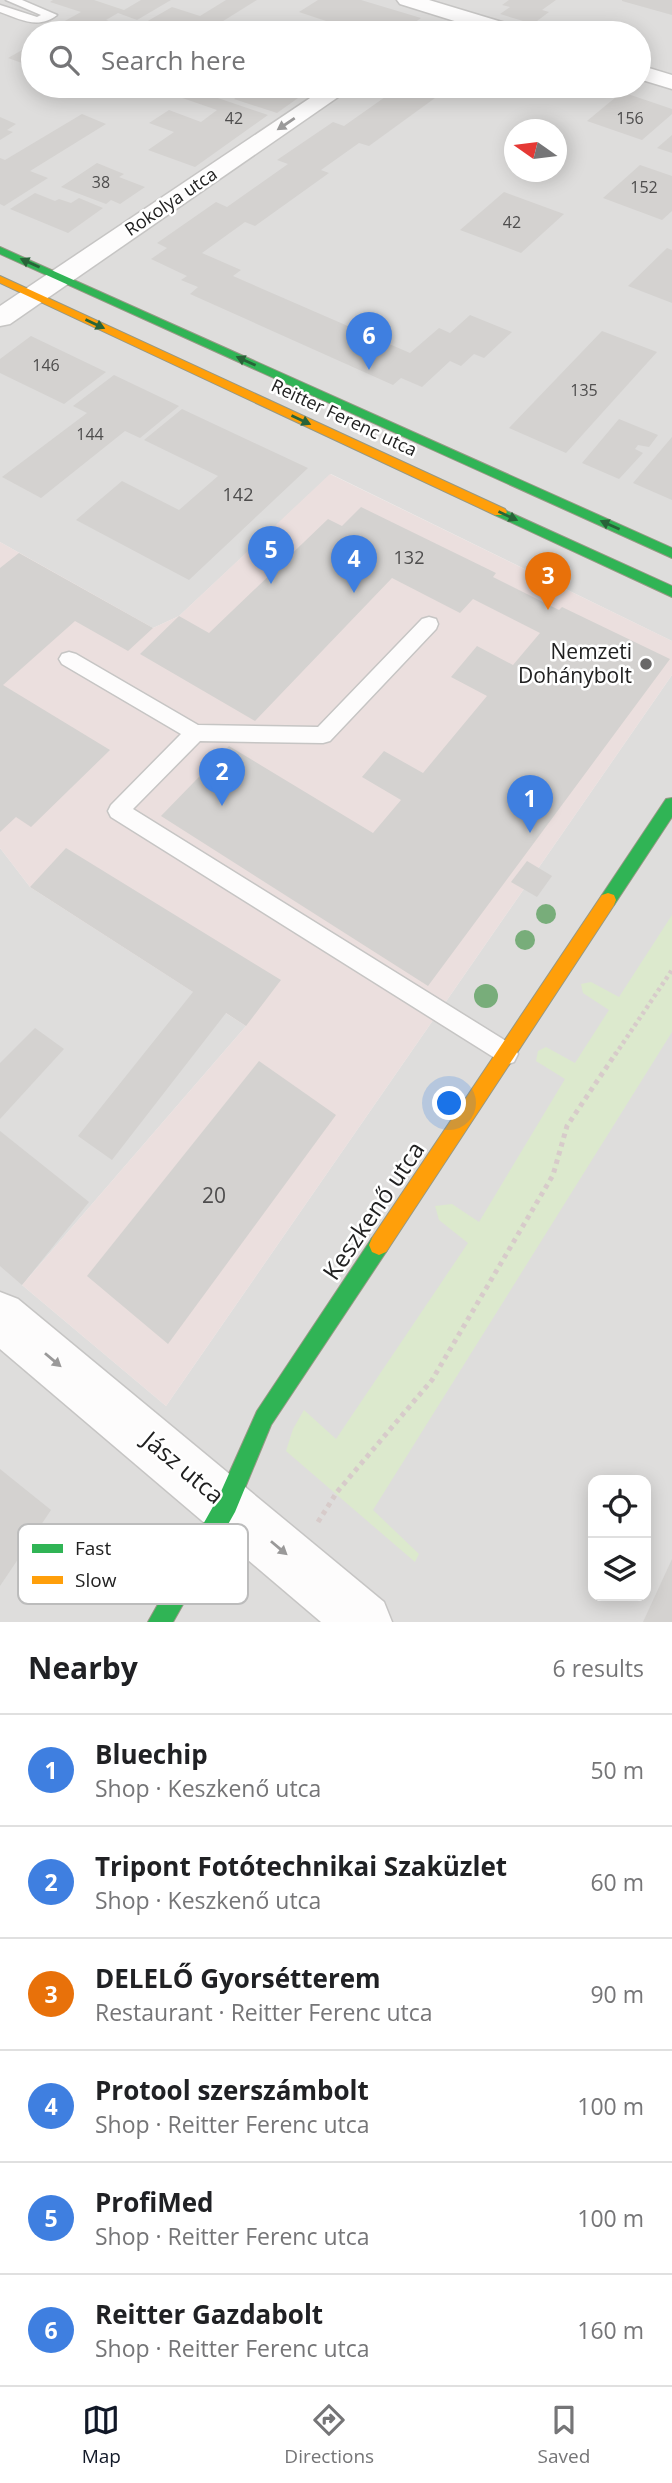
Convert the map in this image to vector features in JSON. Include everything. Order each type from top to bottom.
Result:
[{"type":"street","points":[[407,0],[476,21]]},
{"type":"street","points":[[439,21],[469,0]]},
{"type":"street","points":[[651,76],[672,82]]},
{"type":"street","name":"Rokolya utca","points":[[0,318],[325,98]]},
{"type":"street","name":"Reitter Ferenc utca","points":[[0,250],[672,553]]},
{"type":"street","name":"Reitter Ferenc utca","points":[[0,279],[672,592]]},
{"type":"street","name":"Keszkenő utca","points":[[216,1524],[264,1418],[672,804]]},
{"type":"street","name":"Jász utca","points":[[0,1317],[227,1504],[364,1622]]},
{"type":"street","name":"Keszkenő utca","points":[[160,1622],[170,1604]]},
{"type":"lane","points":[[0,8],[37,21],[51,15],[12,0]]},
{"type":"lane","points":[[69,659],[195,733],[323,735],[429,624]]},
{"type":"lane","points":[[195,733],[118,811],[506,1054]]},
{"type":"path","points":[[293,1561],[337,1492],[432,1380],[553,1175],[567,1126],[672,970]]},
{"type":"shaded area","points":[[0,0],[672,0],[672,641],[331,474],[179,616],[153,628],[0,542]]},
{"type":"shaded area","points":[[330,474],[672,641],[672,675],[166,1406],[22,1285],[246,1026],[30,887],[0,848],[0,542],[153,628],[179,616]]},
{"type":"shaded area","points":[[672,675],[672,1622],[0,1622],[0,848],[30,887],[246,1026],[22,1285],[166,1406]]},
{"type":"green space","points":[[672,915],[672,1032],[373,1510],[419,1554],[415,1562],[286,1451],[293,1429],[304,1410],[336,1439],[468,1243],[439,1220],[435,1206],[452,1204],[479,1222],[565,1079],[536,1061],[538,1051],[546,1047],[575,1063],[609,1010],[583,993],[581,984],[591,982],[619,997]]},
{"type":"building","points":[[94,0],[124,10],[141,0],[171,0],[137,20],[118,13],[106,20],[109,21],[65,21],[81,12],[50,2]]},
{"type":"building","points":[[226,0],[257,0],[223,21],[148,21],[172,7],[200,16]]},
{"type":"building","points":[[318,0],[361,0],[421,18],[417,21],[326,21],[299,12]]},
{"type":"building","points":[[509,0],[556,0],[542,10],[549,12],[537,21],[523,21],[500,14],[510,7],[502,5]]},
{"type":"building","points":[[672,0],[672,15],[622,1]]},
{"type":"building","points":[[21,51],[21,63],[8,58]]},
{"type":"building","points":[[182,98],[218,98],[268,115],[195,167],[148,150],[174,132],[149,123],[169,110],[201,122],[217,110]]},
{"type":"building","points":[[235,98],[298,98],[277,113]]},
{"type":"building","points":[[384,98],[435,98],[369,146],[359,143],[321,170],[329,173],[255,226],[245,222],[202,253],[241,270],[233,276],[410,353],[439,328],[450,333],[470,315],[512,332],[484,358],[474,354],[461,366],[450,361],[422,387],[401,378],[393,385],[190,294],[198,287],[181,280],[187,276],[151,259],[167,248],[157,243],[216,202],[227,207],[288,164],[277,160],[333,122],[344,126]]},
{"type":"building","points":[[615,98],[640,98],[672,109],[672,114],[642,140],[587,121]]},
{"type":"building","points":[[82,114],[106,124],[30,171],[48,178],[4,206],[0,204],[0,158],[5,160]]},
{"type":"building","points":[[0,117],[16,124],[7,130],[13,132],[0,140]]},
{"type":"building","points":[[672,135],[672,153],[657,148]]},
{"type":"building","points":[[97,163],[124,174],[119,177],[145,187],[120,204],[111,200],[106,204],[61,187]]},
{"type":"building","points":[[640,165],[672,176],[672,211],[662,220],[603,198]]},
{"type":"building","points":[[504,192],[564,214],[521,253],[460,230]]},
{"type":"building","points":[[35,193],[55,201],[59,199],[71,203],[79,198],[103,208],[68,233],[10,209]]},
{"type":"building","points":[[667,248],[672,250],[672,303],[628,286]]},
{"type":"building","points":[[602,331],[657,352],[566,453],[509,428]]},
{"type":"building","points":[[31,336],[106,372],[64,404],[0,373],[0,359]]},
{"type":"building","points":[[114,375],[179,406],[140,438],[125,431],[41,498],[2,477],[87,413],[73,406]]},
{"type":"building","points":[[182,409],[308,468],[189,580],[76,520],[122,481],[179,510],[218,476],[144,440]]},
{"type":"building","points":[[619,419],[658,435],[649,447],[638,445],[635,449],[643,453],[619,479],[582,463]]},
{"type":"building","points":[[672,437],[672,500],[633,483]]},
{"type":"building","points":[[361,507],[496,573],[493,577],[559,610],[562,607],[670,659],[428,986],[161,816],[229,746],[373,833],[401,800],[362,777],[384,751],[423,773],[487,696],[451,677],[477,646],[513,665],[540,633],[473,599],[460,613],[392,578],[255,721],[140,654],[179,616],[209,633],[328,519],[342,526]]},
{"type":"building","points":[[19,553],[153,628],[128,651],[75,621],[3,685],[110,750],[31,827],[16,817],[0,832],[0,568]]},
{"type":"building","points":[[66,848],[281,980],[246,1026],[226,1013],[112,1160],[78,1136],[193,992],[30,887]]},
{"type":"building","points":[[527,861],[552,876],[537,897],[511,882]]},
{"type":"building","points":[[35,1028],[64,1049],[0,1119],[0,1063]]},
{"type":"building","points":[[259,1061],[336,1115],[168,1344],[87,1276]]},
{"type":"building","points":[[0,1131],[89,1202],[22,1285],[0,1266]]},
{"type":"building","points":[[0,1469],[51,1510],[42,1524],[18,1524],[18,1559],[0,1586]]},
{"type":"building","points":[[672,1559],[672,1622],[643,1622]]},
{"type":"traffic: fast","points":[[0,250],[672,553]]},
{"type":"traffic: fast","points":[[500,512],[672,592]]},
{"type":"traffic: fast","points":[[608,900],[672,804]]},
{"type":"traffic: fast","points":[[216,1524],[264,1418],[379,1245]]},
{"type":"traffic: fast","points":[[160,1622],[170,1604]]},
{"type":"traffic: slow","points":[[0,279],[500,512]]},
{"type":"traffic: slow","points":[[379,1245],[608,900]]},
{"type":"place","name":"Reitter Gazdabolt","points":[[369,370]]},
{"type":"place","name":"ProfiMed","points":[[271,584]]},
{"type":"place","name":"Protool szerszámbolt","points":[[354,593]]},
{"type":"place","name":"DELELŐ Gyorsétterem","points":[[548,610]]},
{"type":"place","name":"Nemzeti Dohánybolt","points":[[646,664]]},
{"type":"place","name":"Tripont Fotótechnikai Szaküzlet","points":[[222,806]]},
{"type":"place","name":"Bluechip","points":[[530,833]]}]
